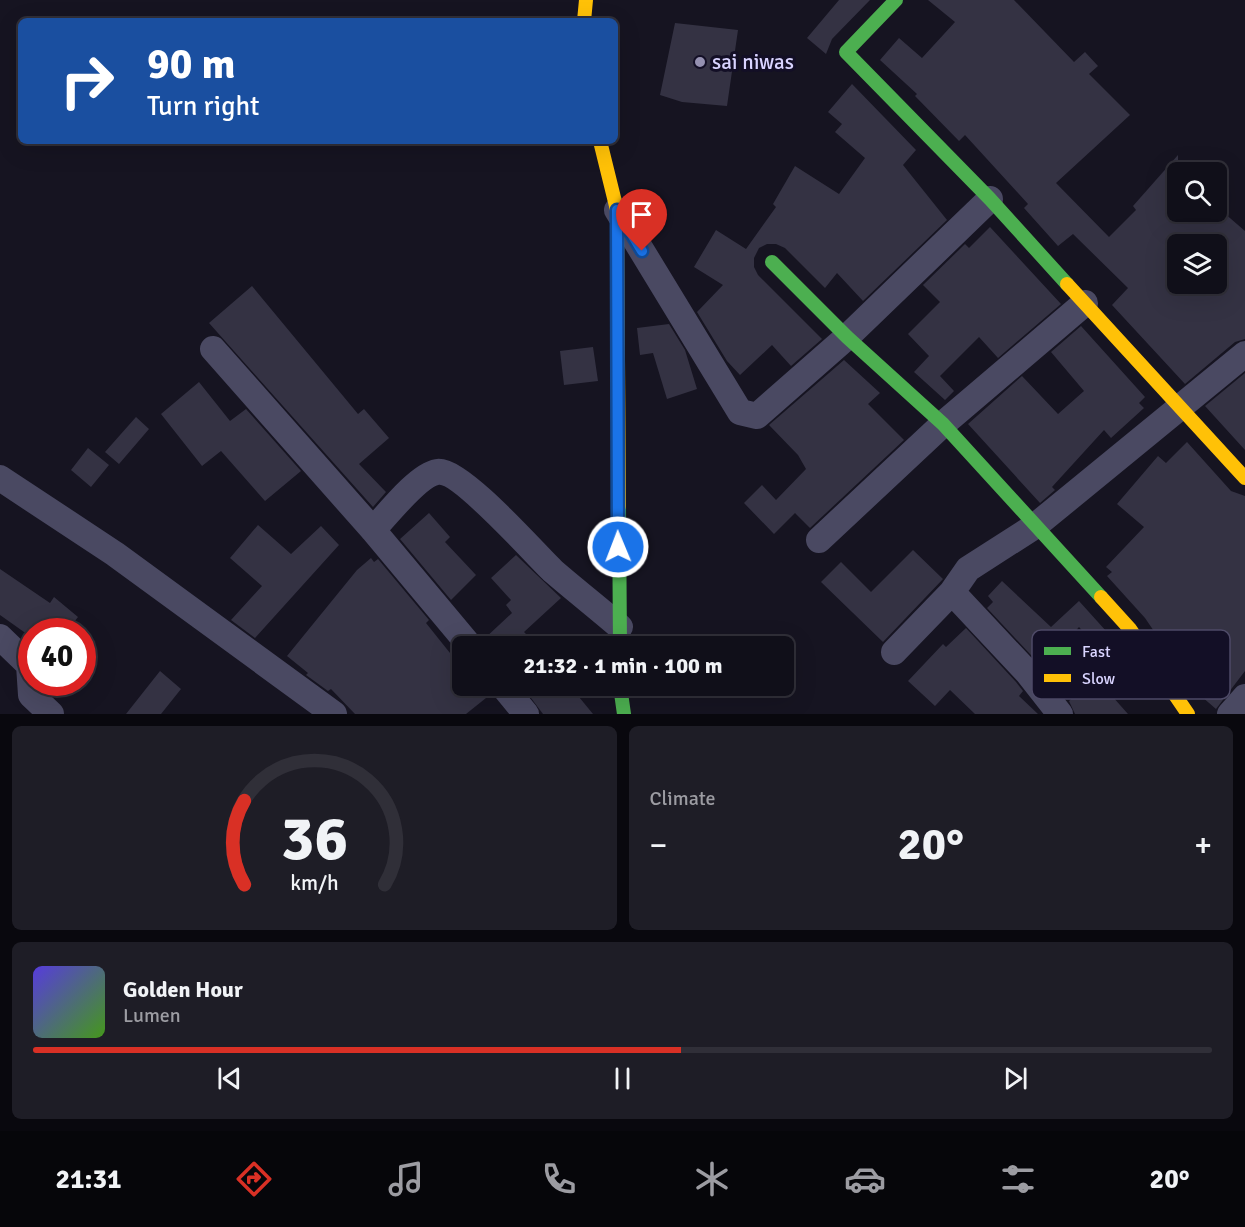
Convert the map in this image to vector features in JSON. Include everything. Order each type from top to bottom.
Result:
[{"type":"street","points":[[585,18],[586,0]]},
{"type":"street","points":[[896,0],[846,52],[990,199],[1245,478]]},
{"type":"street","points":[[601,144],[617,210],[620,636]]},
{"type":"street","points":[[617,210],[740,412],[757,416],[847,337],[990,199]]},
{"type":"street","points":[[772,262],[847,337],[943,424],[1131,630]]},
{"type":"street","points":[[819,540],[943,424],[1085,303]]},
{"type":"street","points":[[213,349],[373,530],[462,636]]},
{"type":"street","points":[[894,652],[952,592],[968,569],[1035,526],[1182,408],[1245,354]]},
{"type":"street","points":[[373,530],[421,479],[437,472],[451,475],[489,506],[619,636]]},
{"type":"street","points":[[0,478],[115,554],[334,714]]},
{"type":"street","points":[[952,592],[1032,677]]},
{"type":"street","points":[[0,637],[29,665],[30,695],[51,714]]},
{"type":"street","points":[[511,696],[526,714]]},
{"type":"street","points":[[1230,714],[1245,698]]},
{"type":"street","points":[[1049,699],[1060,714]]},
{"type":"street","points":[[1178,699],[1188,714]]},
{"type":"building","points":[[839,0],[870,0],[832,39],[826,54],[807,38]]},
{"type":"building","points":[[928,0],[1014,0],[1074,62],[1085,52],[1098,66],[1089,74],[1130,115],[1056,183],[1109,237],[1136,210],[1133,206],[1167,167],[1167,222],[1227,222],[1227,215],[1245,231],[1245,339],[1235,342],[1185,384],[1112,305],[1128,288],[1073,234],[1058,246],[1024,208],[1028,204],[965,135],[959,141],[915,96],[917,94],[880,60],[899,38],[922,58],[955,22]]},
{"type":"building","name":"sai niwas","points":[[675,23],[738,30],[727,106],[682,102],[660,95]]},
{"type":"building","points":[[852,84],[916,150],[903,165],[947,220],[863,301],[837,273],[825,288],[785,248],[776,244],[767,244],[759,248],[754,258],[754,267],[758,275],[822,339],[791,366],[772,345],[740,375],[727,361],[697,312],[723,285],[694,267],[716,230],[746,249],[776,207],[773,204],[795,166],[839,194],[865,158],[835,132],[842,124],[828,112]]},
{"type":"building","points":[[990,227],[1061,304],[998,358],[979,337],[940,376],[954,391],[945,400],[914,372],[929,356],[908,334],[940,302],[923,285],[965,244],[969,248]]},
{"type":"building","points":[[252,286],[358,414],[364,409],[389,438],[359,464],[386,492],[373,507],[209,323]]},
{"type":"building","points":[[669,324],[685,350],[697,389],[667,399],[653,353],[640,355],[637,328]]},
{"type":"building","points":[[1081,326],[1145,397],[1139,403],[1144,408],[1111,438],[1104,430],[1052,487],[1055,490],[1040,503],[968,424],[1022,376],[1058,414],[1084,391],[1051,352]]},
{"type":"building","points":[[593,347],[598,381],[564,385],[560,351]]},
{"type":"building","points":[[844,360],[880,393],[868,404],[904,440],[810,528],[795,513],[774,534],[744,503],[762,485],[776,500],[806,469],[798,455],[769,425]]},
{"type":"building","points":[[1245,373],[1245,450],[1205,406]]},
{"type":"building","points":[[199,382],[230,421],[246,409],[301,471],[265,501],[221,451],[202,466],[161,414]]},
{"type":"building","points":[[136,417],[149,429],[119,464],[105,452]]},
{"type":"building","points":[[1187,442],[1231,491],[1245,496],[1245,671],[1230,691],[1230,630],[1153,630],[1107,576],[1112,572],[1106,567],[1144,527],[1117,504],[1158,456],[1166,463]]},
{"type":"building","points":[[88,448],[109,465],[91,487],[71,470]]},
{"type":"building","points":[[429,513],[450,537],[445,542],[476,575],[451,600],[400,539]]},
{"type":"building","points":[[258,525],[291,554],[321,526],[339,545],[255,638],[231,620],[262,586],[230,558]]},
{"type":"building","points":[[913,550],[943,579],[883,642],[821,582],[841,562],[871,592]]},
{"type":"building","points":[[516,555],[561,598],[524,632],[528,636],[487,636],[512,613],[506,605],[511,600],[491,578]]},
{"type":"building","points":[[371,558],[374,562],[378,559],[429,620],[426,623],[452,656],[452,696],[488,696],[466,714],[355,714],[331,689],[328,691],[306,675],[308,673],[287,656],[357,570]]},
{"type":"building","points":[[0,569],[50,603],[54,597],[78,617],[18,618],[18,628],[0,615]]},
{"type":"building","points":[[1002,581],[1051,627],[1079,601],[1105,630],[1082,630],[1079,627],[1076,630],[1032,630],[1032,656],[987,608],[993,602],[988,596]]},
{"type":"building","points":[[966,628],[1016,682],[1023,691],[1019,696],[1038,714],[975,714],[950,690],[935,706],[908,681],[943,644],[946,647]]},
{"type":"building","points":[[160,671],[181,689],[161,714],[126,714]]},
{"type":"building","points":[[530,696],[578,696],[593,714],[543,714]]},
{"type":"building","points":[[1071,699],[1115,699],[1128,714],[1075,714],[1069,701]]},
{"type":"building","points":[[1204,699],[1224,699],[1216,709]]},
{"type":"traffic: fast","points":[[896,0],[846,52],[990,199],[1067,284]]},
{"type":"traffic: fast","points":[[772,262],[847,337],[943,424],[1101,597]]},
{"type":"traffic: fast","points":[[619,506],[620,636]]},
{"type":"traffic: fast","points":[[621,696],[624,714]]},
{"type":"traffic: slow","points":[[584,18],[586,0]]},
{"type":"traffic: slow","points":[[601,144],[617,210],[619,506]]},
{"type":"traffic: slow","points":[[1067,284],[1245,478]]},
{"type":"traffic: slow","points":[[1101,597],[1131,630]]},
{"type":"traffic: slow","points":[[1178,699],[1188,714]]},
{"type":"place","name":"sai niwas","points":[[700,62]]},
{"type":"route","points":[[618,547],[617,210],[642,251]]}]
